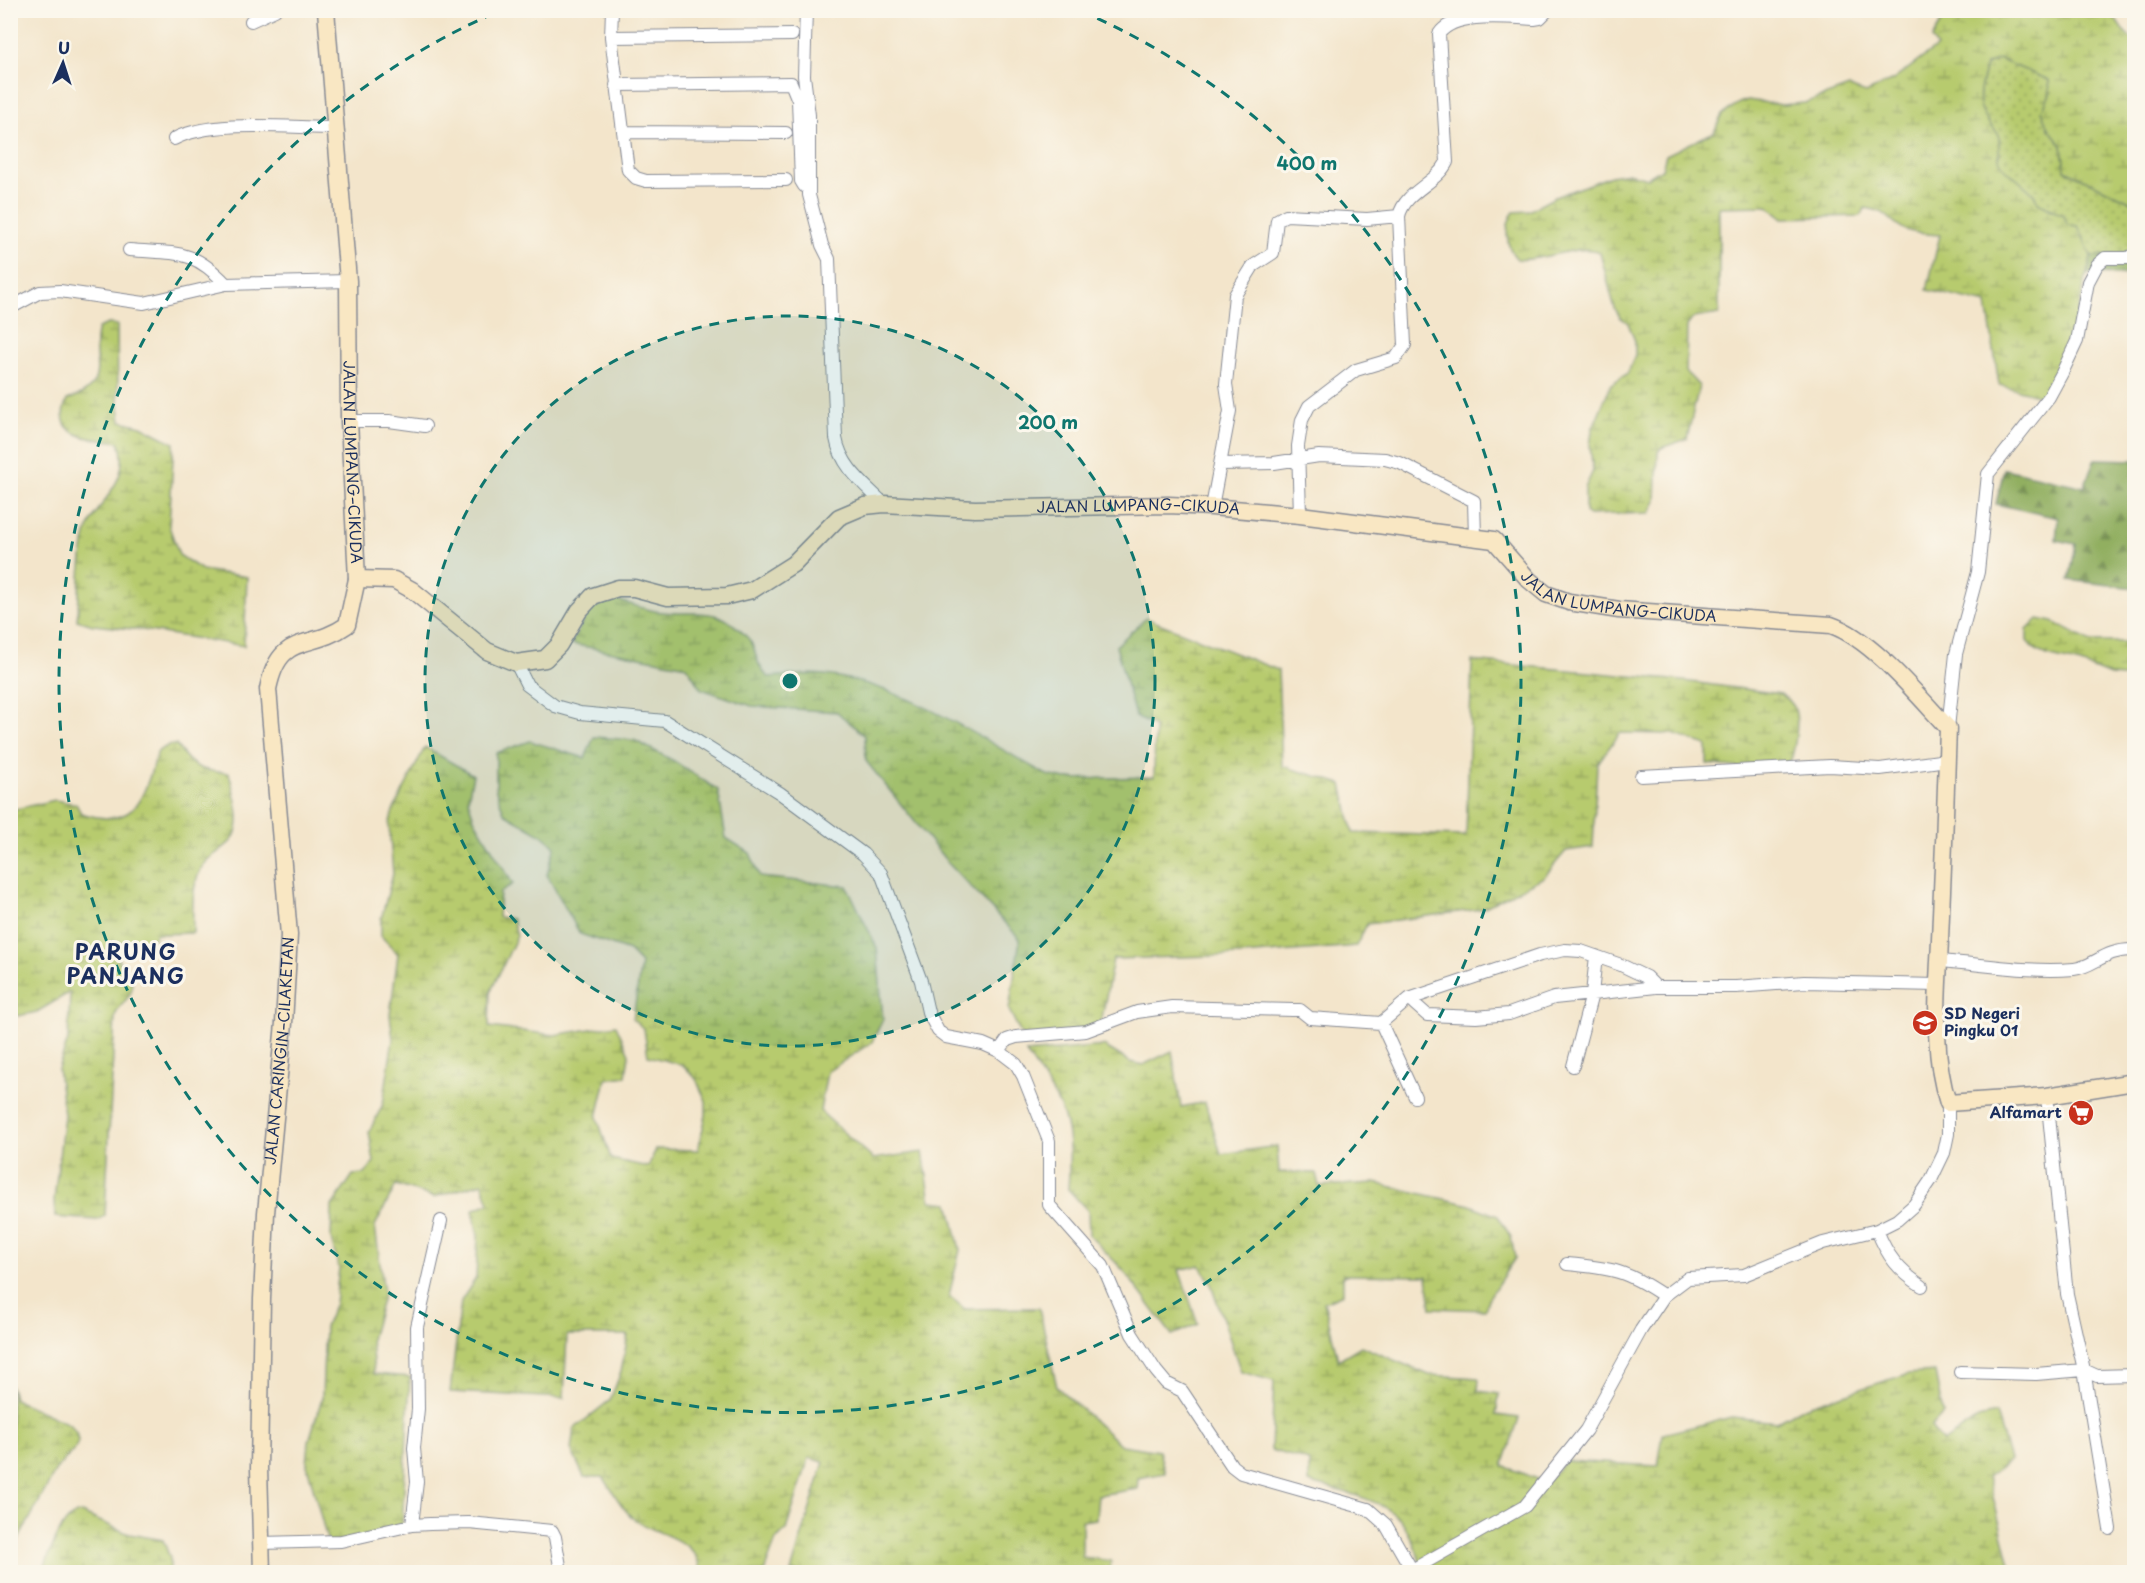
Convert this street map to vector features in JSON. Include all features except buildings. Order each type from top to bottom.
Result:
[{"type":"street","points":[[251,21],[275,10]]},
{"type":"street","name":"JALAN LUMPANG–CIKUDA","points":[[326,10],[348,281],[349,421],[357,579],[394,580],[412,590],[487,651],[516,663],[545,659],[559,645],[579,611],[593,596],[618,588],[634,588],[668,597],[727,596],[752,590],[793,564],[839,517],[865,506],[884,504],[975,509],[1167,505],[1212,507],[1300,515],[1494,540],[1529,580],[1546,594],[1569,602],[1619,610],[1831,625],[1845,630],[1895,671],[1948,728]]},
{"type":"street","points":[[612,10],[611,37],[628,170],[636,178],[646,181],[786,180]]},
{"type":"street","points":[[806,10],[804,76],[809,115],[809,195],[822,245],[829,259],[839,453],[848,469],[884,504]]},
{"type":"street","points":[[1300,515],[1298,446],[1302,420],[1310,406],[1356,370],[1396,358],[1405,345],[1399,216],[1405,202],[1443,171],[1447,162],[1438,40],[1444,27],[1465,18],[1540,18],[1548,10]]},
{"type":"street","points":[[611,37],[792,35]]},
{"type":"street","points":[[616,85],[791,83],[798,100],[801,181],[809,195]]},
{"type":"street","points":[[174,139],[187,132],[208,128],[334,129]]},
{"type":"street","points":[[623,132],[786,133]]},
{"type":"street","points":[[1212,507],[1230,411],[1226,384],[1235,295],[1253,266],[1273,253],[1277,220],[1286,215],[1367,219],[1399,216]]},
{"type":"street","points":[[129,250],[182,254],[198,259],[207,264],[226,284]]},
{"type":"street","points":[[516,663],[527,685],[555,706],[580,713],[665,721],[780,793],[863,854],[882,873],[921,981],[928,1012],[938,1031],[946,1037],[983,1044],[999,1051],[1016,1064],[1049,1141],[1049,1205],[1098,1259],[1131,1334],[1156,1371],[1166,1383],[1182,1391],[1203,1420],[1224,1459],[1241,1473],[1368,1509],[1386,1525],[1413,1571],[1525,1506],[1586,1430],[1641,1330],[1664,1296],[1688,1278],[1743,1275],[1823,1243],[1877,1230],[1897,1220],[1914,1205],[1931,1180],[1944,1153],[1948,1134],[1948,1103],[1940,1072],[1937,985],[1948,728],[1956,654],[1978,572],[1988,474],[2049,397],[2062,373],[2077,341],[2088,282],[2097,265],[2105,258],[2128,258],[2134,254]]},
{"type":"street","points":[[10,308],[40,292],[60,291],[144,303],[226,284],[348,281]]},
{"type":"street","points":[[349,421],[389,421],[425,426]]},
{"type":"street","points":[[1220,464],[1350,456],[1400,463],[1474,501],[1475,537]]},
{"type":"street","name":"JALAN CARINGIN–CILAKETAN","points":[[262,1572],[260,1446],[266,1213],[284,1023],[289,935],[268,689],[271,672],[283,652],[294,646],[337,632],[347,625],[357,579]]},
{"type":"street","points":[[1641,776],[1830,766],[1880,769],[1947,760]]},
{"type":"street","points":[[1939,961],[2076,969],[2104,954],[2123,949],[2134,950]]},
{"type":"street","points":[[999,1051],[1007,1040],[1016,1037],[1086,1030],[1137,1012],[1172,1007],[1300,1010],[1310,1018],[1381,1023],[1409,999],[1540,955],[1565,950],[1596,956],[1637,973],[1656,987]]},
{"type":"street","points":[[1573,1066],[1592,994],[1596,956]]},
{"type":"street","points":[[1409,999],[1427,1016],[1476,1017],[1509,1014],[1554,998],[1656,987],[1736,987],[1804,982],[1937,985]]},
{"type":"street","points":[[1381,1023],[1415,1096]]},
{"type":"street","points":[[1948,1103],[2047,1096],[2134,1082]]},
{"type":"street","points":[[2047,1096],[2067,1294],[2084,1370],[2110,1529]]},
{"type":"street","points":[[412,1525],[417,1482],[414,1448],[418,1409],[417,1327],[441,1221]]},
{"type":"street","points":[[1877,1230],[1893,1263],[1901,1272],[1922,1286]]},
{"type":"street","points":[[1567,1264],[1608,1268],[1637,1277],[1664,1296]]},
{"type":"street","points":[[1960,1372],[2036,1374],[2084,1370],[2097,1376],[2134,1375]]},
{"type":"street","points":[[261,1543],[341,1541],[412,1525],[469,1523],[552,1532],[555,1536],[561,1572]]},
{"type":"green space","points":[[1942,11],[2110,11],[2122,29],[2134,41],[2134,203],[2065,170],[2062,145],[2050,130],[2042,111],[2050,94],[2049,80],[1999,59],[1986,65],[1983,77],[1980,103],[1985,118],[1999,135],[1999,159],[2003,167],[2034,194],[2038,203],[2064,216],[2067,225],[2078,226],[2091,256],[2068,358],[2045,397],[1999,385],[1987,304],[1927,290],[1940,235],[1906,230],[1873,209],[1865,208],[1860,216],[1783,218],[1768,206],[1719,207],[1719,314],[1693,318],[1687,326],[1686,372],[1699,386],[1687,439],[1661,448],[1658,452],[1656,501],[1650,513],[1589,515],[1585,512],[1585,488],[1593,471],[1590,446],[1592,430],[1611,384],[1627,374],[1635,356],[1635,341],[1628,323],[1615,309],[1600,253],[1583,249],[1537,258],[1517,259],[1510,248],[1507,235],[1514,212],[1529,211],[1555,197],[1611,176],[1629,173],[1647,178],[1662,169],[1666,155],[1714,132],[1722,115],[1739,103],[1748,100],[1782,105],[1805,103],[1849,87],[1866,93],[1893,80],[1937,47],[1932,39],[1941,22]]},
{"type":"green space","points":[[1999,59],[2049,80],[2050,94],[2043,111],[2050,130],[2062,145],[2065,170],[2134,203],[2134,249],[2131,254],[2091,256],[2078,226],[2066,226],[2056,211],[2038,203],[2029,191],[2006,172],[1999,159],[1999,135],[1985,118],[1980,103],[1986,65]]},
{"type":"green space","points":[[2134,249],[2134,275],[2087,274],[2091,256],[2131,254]]},
{"type":"green space","points":[[108,324],[117,325],[118,400],[121,421],[141,426],[174,443],[169,526],[179,555],[202,570],[247,577],[244,646],[143,630],[93,625],[77,620],[86,535],[97,511],[112,491],[121,469],[122,456],[119,442],[98,440],[77,434],[64,422],[63,413],[67,400],[82,394],[91,387],[97,370],[98,328]]},
{"type":"green space","points":[[2095,459],[2134,460],[2134,588],[2069,580],[2076,544],[2056,540],[2058,518],[1996,504],[2004,469],[2084,487]]},
{"type":"green space","points":[[617,600],[656,611],[717,616],[736,627],[747,637],[760,666],[768,677],[824,675],[861,682],[889,691],[943,716],[1047,775],[1066,779],[1154,777],[1155,727],[1135,716],[1116,646],[1146,618],[1278,670],[1282,766],[1342,784],[1353,833],[1466,836],[1472,661],[1683,681],[1781,694],[1794,707],[1797,720],[1796,738],[1787,767],[1743,768],[1707,764],[1707,745],[1672,734],[1620,733],[1597,764],[1593,847],[1566,851],[1544,877],[1481,909],[1367,924],[1356,946],[1243,955],[1113,959],[1100,1029],[1023,1038],[1009,1010],[1020,939],[948,863],[866,761],[865,736],[837,712],[752,706],[701,689],[687,666],[571,644],[593,608],[607,601]]},
{"type":"green space","points":[[2038,619],[2053,622],[2091,642],[2134,642],[2134,678],[2110,676],[2081,664],[2047,656],[2033,648],[2027,641],[2027,630]]},
{"type":"green space","points":[[594,737],[634,740],[674,761],[718,790],[726,838],[750,853],[760,877],[847,886],[877,948],[883,1019],[872,1042],[827,1072],[820,1111],[873,1159],[923,1152],[931,1201],[949,1203],[960,1250],[949,1296],[965,1309],[1039,1308],[1057,1387],[1121,1445],[1159,1451],[1165,1473],[1138,1478],[1137,1489],[1098,1495],[1096,1519],[1082,1521],[1082,1557],[1111,1561],[1109,1572],[791,1572],[824,1462],[809,1458],[786,1530],[776,1540],[764,1572],[700,1572],[698,1560],[692,1551],[684,1544],[634,1519],[621,1505],[603,1477],[584,1477],[571,1449],[574,1429],[610,1400],[621,1372],[628,1335],[567,1335],[564,1398],[450,1392],[461,1301],[476,1278],[478,1236],[473,1210],[489,1203],[482,1183],[434,1197],[396,1185],[375,1226],[384,1293],[371,1339],[374,1374],[410,1377],[402,1526],[329,1547],[307,1465],[309,1441],[322,1398],[325,1327],[335,1303],[339,1268],[331,1239],[332,1206],[353,1175],[365,1174],[374,1162],[369,1132],[383,1104],[393,1039],[390,1015],[398,954],[381,936],[381,919],[393,874],[389,825],[393,811],[425,747],[473,775],[468,799],[474,819],[513,884],[500,892],[498,917],[512,919],[517,936],[490,993],[489,1027],[554,1035],[616,1025],[629,1054],[626,1076],[606,1079],[597,1117],[611,1159],[648,1167],[656,1149],[698,1150],[706,1115],[706,1101],[696,1079],[683,1065],[648,1056],[644,1029],[633,1019],[641,963],[629,951],[580,934],[547,875],[555,846],[539,833],[504,813],[496,790],[496,753],[530,741],[585,758]]},
{"type":"green space","points":[[169,745],[176,745],[193,764],[204,770],[229,773],[237,807],[238,826],[231,841],[209,859],[196,880],[193,933],[156,934],[150,945],[145,947],[112,941],[115,954],[129,976],[132,988],[115,1016],[105,1215],[98,1220],[55,1217],[54,1200],[64,1115],[58,1069],[68,1040],[70,992],[37,1012],[18,1016],[11,1011],[11,810],[55,800],[76,804],[81,813],[100,818],[115,818],[136,806],[148,782],[158,751]]},
{"type":"green space","points":[[1104,1046],[1130,1062],[1143,1065],[1172,1051],[1181,1107],[1205,1102],[1221,1154],[1277,1146],[1279,1172],[1316,1173],[1319,1186],[1375,1183],[1470,1205],[1498,1216],[1511,1237],[1515,1258],[1488,1299],[1485,1310],[1431,1308],[1427,1276],[1343,1275],[1343,1294],[1324,1302],[1338,1360],[1361,1346],[1429,1375],[1479,1378],[1478,1391],[1499,1394],[1496,1415],[1519,1418],[1503,1466],[1546,1482],[1566,1461],[1658,1466],[1663,1434],[1732,1417],[1776,1422],[1804,1407],[1907,1374],[1935,1372],[1943,1414],[1931,1427],[1943,1442],[1978,1418],[1996,1414],[2010,1460],[1988,1477],[2012,1572],[1424,1572],[1409,1534],[1395,1515],[1376,1503],[1309,1482],[1309,1461],[1271,1450],[1274,1381],[1241,1372],[1210,1281],[1200,1265],[1179,1270],[1198,1324],[1172,1335],[1124,1271],[1089,1235],[1088,1211],[1068,1189],[1069,1146],[1064,1116],[1050,1088],[1026,1053]]},
{"type":"green space","points":[[11,1386],[14,1399],[69,1424],[76,1432],[78,1441],[75,1449],[57,1468],[13,1550],[11,1564]]},
{"type":"green space","points":[[81,1513],[129,1534],[163,1540],[170,1558],[170,1572],[42,1572],[62,1528],[74,1515]]},
{"type":"place","name":"SD Negeri Pingku 01","points":[[1925,1023]]},
{"type":"place","name":"Alfamart","points":[[2081,1113]]},
{"type":"district","name":"PARUNG PANJANG","points":[[126,965]]}]
